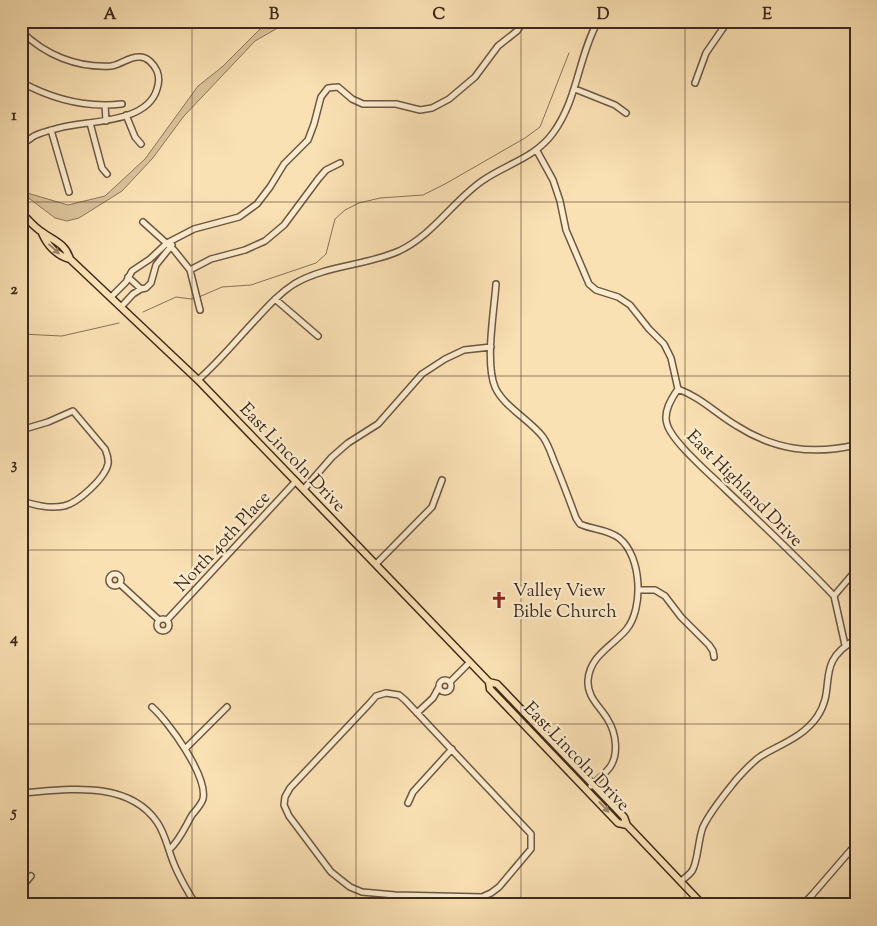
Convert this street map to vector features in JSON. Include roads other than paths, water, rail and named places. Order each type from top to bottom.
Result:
[{"type":"main road","name":"East Lincoln Drive","points":[[21,213],[42,233],[46,242],[62,257],[70,259],[198,380],[489,682],[497,684],[624,817],[627,825],[704,905]]},
{"type":"main road","name":"East Lincoln Drive","points":[[489,682],[490,689],[618,823],[627,825]]},
{"type":"street","points":[[111,297],[126,282],[132,272],[179,237],[194,229],[239,217],[257,204],[284,164],[308,140],[320,97],[328,88],[338,87],[358,102],[367,105],[396,104],[420,110],[432,108],[449,99],[475,77],[498,46],[517,31],[524,21]]},
{"type":"street","points":[[198,380],[275,299],[294,284],[338,267],[397,252],[412,245],[432,229],[484,179],[519,162],[537,150],[553,134],[562,119],[575,89],[586,45],[598,21]]},
{"type":"street","points":[[695,82],[706,53],[728,21]]},
{"type":"street","points":[[21,32],[48,52],[74,62],[95,66],[112,66],[121,64],[131,58],[141,57],[152,63],[158,76],[156,92],[148,104],[126,116],[41,132],[23,147],[24,154],[21,159]]},
{"type":"street","points":[[21,82],[44,93],[79,103],[105,106],[122,104]]},
{"type":"street","points":[[575,89],[615,105],[626,113]]},
{"type":"street","points":[[105,106],[106,121]]},
{"type":"street","points":[[126,116],[135,137],[141,144]]},
{"type":"street","points":[[90,123],[102,168],[107,174]]},
{"type":"street","points":[[51,130],[68,192]]},
{"type":"street","points":[[537,150],[553,180],[566,230],[589,284],[596,290],[618,297],[630,305],[664,344],[671,358],[678,389],[693,394],[736,426],[765,441],[811,451],[856,445]]},
{"type":"street","points":[[190,270],[211,259],[244,250],[265,241],[284,225],[326,170],[340,163]]},
{"type":"street","points":[[143,222],[169,245],[190,270],[200,310]]},
{"type":"street","points":[[121,307],[133,294],[146,288],[151,283],[156,265],[169,245]]},
{"type":"street","points":[[128,277],[141,289]]},
{"type":"street","points":[[496,284],[492,347],[492,377],[495,388],[501,397],[536,429],[544,439],[580,524],[612,534],[621,540],[628,548],[635,568],[638,590],[635,614],[630,624],[596,657],[589,673],[589,694],[608,719],[615,748],[613,762],[609,768],[587,789]]},
{"type":"street","points":[[275,299],[318,336]]},
{"type":"street","points":[[304,489],[332,457],[348,443],[378,424],[422,374],[445,359],[464,350],[492,347]]},
{"type":"street","name":"East Highland Drive","points":[[678,389],[671,399],[666,415],[671,433],[834,596]]},
{"type":"street","points":[[21,430],[48,422],[72,411],[105,449],[108,456],[105,472],[82,496],[66,505],[46,507],[21,501]]},
{"type":"street","points":[[376,564],[432,507],[442,480]]},
{"type":"street","name":"North 40th Place","points":[[167,620],[296,481]]},
{"type":"street","points":[[845,645],[834,596],[856,570]]},
{"type":"street","points":[[120,584],[159,620],[167,620],[168,628],[163,631],[157,626],[159,620]]},
{"type":"street","points":[[638,590],[654,590],[665,596],[681,617],[709,644],[714,657]]},
{"type":"street","points":[[681,882],[694,867],[698,841],[705,823],[742,773],[758,758],[789,742],[813,723],[824,703],[829,667],[835,656],[845,645],[856,639]]},
{"type":"street","points":[[450,682],[470,662]]},
{"type":"street","points":[[418,713],[433,698],[443,680],[450,682]]},
{"type":"street","points":[[433,698],[448,691],[451,688],[450,682]]},
{"type":"street","points":[[439,687],[444,692]]},
{"type":"street","points":[[386,693],[399,695],[452,750],[528,829],[532,839],[531,849],[525,858],[499,887],[482,897],[362,892],[350,887],[331,872],[289,816],[284,805],[285,797],[290,788],[376,696],[386,693]]},
{"type":"street","points":[[152,707],[163,717],[185,749],[201,785],[202,800],[178,840],[169,850]]},
{"type":"street","points":[[185,749],[227,708]]},
{"type":"street","points":[[408,803],[412,792],[452,750]]},
{"type":"street","points":[[21,792],[101,791],[123,797],[140,807],[156,821],[165,837],[173,863],[196,905]]},
{"type":"street","points":[[802,905],[856,844]]},
{"type":"street","points":[[21,888],[31,876]]},
{"type":"waterway","points":[[199,297],[222,287],[251,285],[316,263],[326,254],[335,219],[345,210],[359,203],[380,198],[423,195],[525,138],[540,127],[569,53]]},
{"type":"waterway","points":[[143,312],[176,297],[195,298]]},
{"type":"waterway","points":[[21,334],[62,336],[119,323]]},
{"type":"place","name":"Valley View Bible Church","points":[[499,600]]}]
